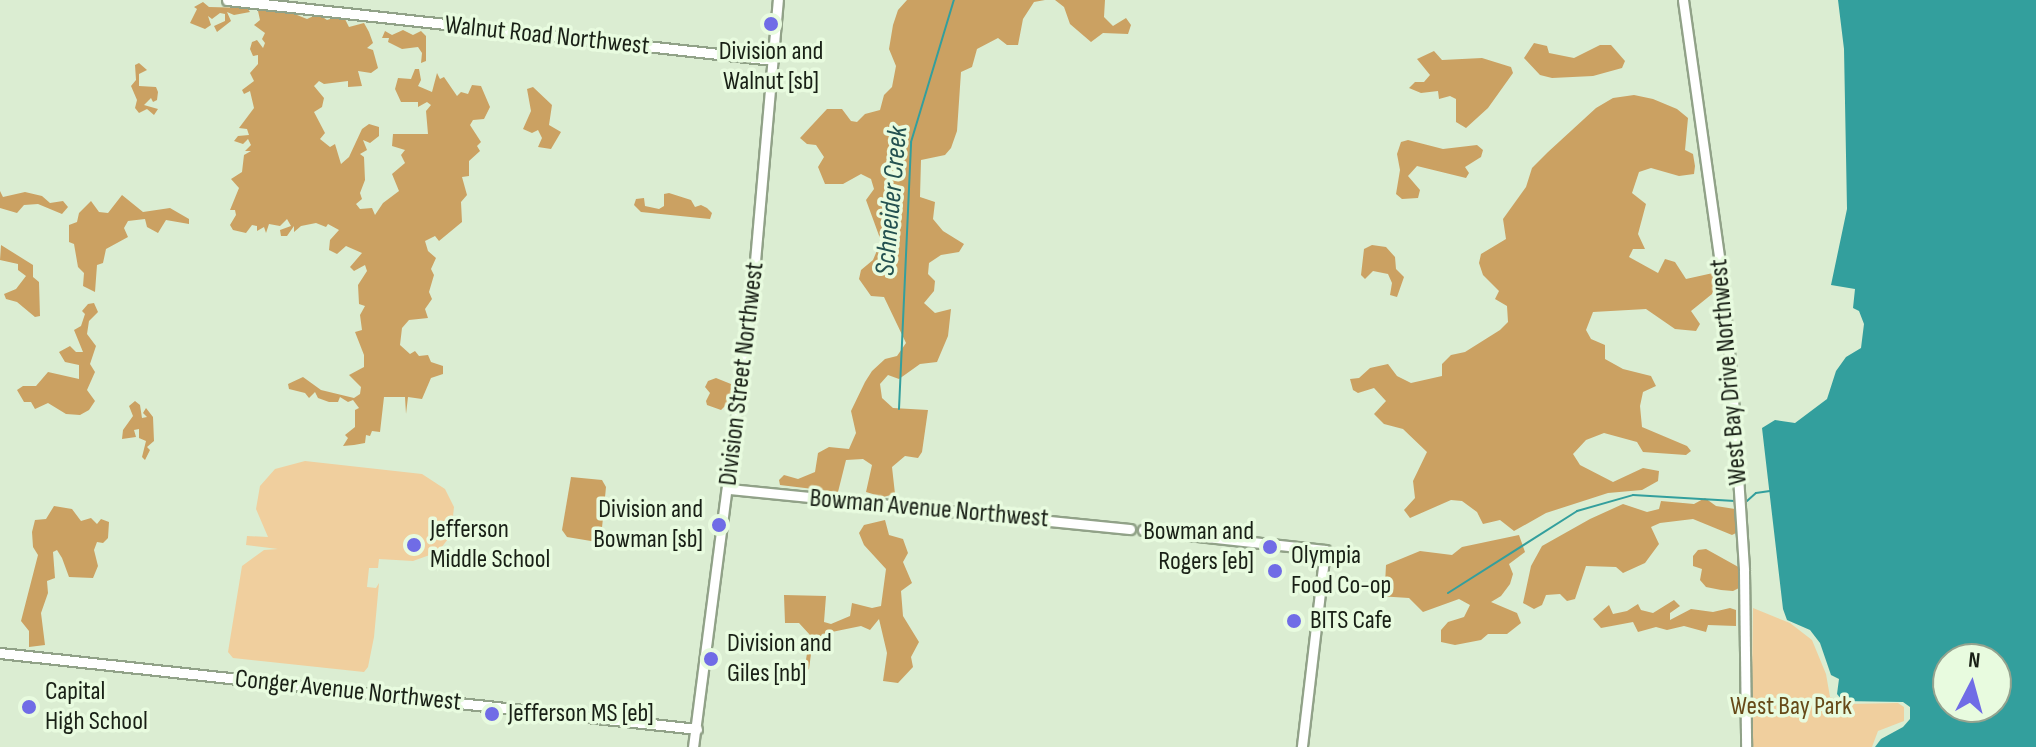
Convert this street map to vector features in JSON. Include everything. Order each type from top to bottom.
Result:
[{"type":"street","name":"Walnut Road Northwest","points":[[227,0],[773,60]]},
{"type":"street","name":"Division Street Northwest","points":[[693,747],[729,489],[753,284],[778,0]]},
{"type":"street","name":"West Bay Drive Northwest","points":[[1683,0],[1722,276],[1734,399],[1744,571],[1746,747]]},
{"type":"street","name":"Bowman Avenue Northwest","points":[[729,489],[1130,529],[1138,523],[1143,530],[1325,550],[1302,747]]},
{"type":"street","name":"Conger Avenue Northwest","points":[[0,653],[697,729]]},
{"type":"green space","points":[[305,461],[422,474],[445,489],[454,507],[451,535],[438,552],[413,561],[379,559],[378,568],[369,568],[367,587],[376,588],[379,583],[374,637],[368,667],[364,672],[233,658],[228,652],[242,566],[264,550],[278,549],[246,545],[247,536],[268,537],[256,509],[260,486],[275,469]]},
{"type":"green space","name":"West Bay Park","points":[[1753,608],[1790,623],[1812,640],[1826,674],[1830,697],[1848,704],[1898,703],[1904,707],[1904,721],[1878,731],[1872,747],[1751,747]]},
{"type":"shaded area","points":[[907,0],[1045,0],[1034,2],[1023,19],[1018,45],[1007,45],[998,38],[977,49],[972,67],[961,72],[957,131],[951,148],[945,155],[921,160],[920,197],[935,202],[933,219],[943,231],[964,244],[959,252],[941,255],[929,263],[928,274],[935,281],[934,291],[924,303],[935,313],[951,309],[948,336],[937,362],[920,364],[899,379],[888,375],[880,384],[882,398],[893,408],[928,410],[922,452],[918,458],[905,456],[892,467],[895,494],[883,497],[866,492],[872,465],[863,459],[846,460],[838,492],[780,485],[779,480],[784,475],[798,479],[815,472],[818,453],[829,447],[849,449],[856,433],[851,411],[865,382],[885,359],[897,356],[906,343],[884,297],[871,296],[859,279],[861,270],[873,260],[881,241],[866,200],[874,189],[871,179],[861,174],[843,184],[825,184],[818,167],[824,157],[816,145],[807,144],[800,138],[827,109],[842,109],[851,121],[857,122],[865,114],[880,110],[884,95],[892,87],[896,66],[889,49],[893,25],[898,10]]},
{"type":"shaded area","points":[[1055,0],[1105,0],[1104,17],[1113,26],[1126,18],[1131,25],[1128,34],[1103,33],[1091,42],[1070,24],[1064,7]]},
{"type":"shaded area","points":[[203,2],[209,7],[247,8],[250,12],[234,15],[227,12],[231,21],[217,32],[214,26],[225,21],[225,14],[220,13],[212,19],[208,16],[211,25],[205,29],[190,23],[197,9],[194,7]]},
{"type":"shaded area","points":[[258,11],[287,11],[307,19],[318,14],[327,20],[343,15],[349,27],[364,23],[369,32],[373,43],[367,48],[373,50],[378,68],[371,73],[358,71],[362,86],[348,87],[348,81],[324,84],[319,81],[314,86],[324,98],[322,107],[314,112],[325,133],[320,139],[330,147],[335,144],[341,164],[349,157],[362,129],[369,124],[379,127],[379,136],[370,143],[363,140],[367,150],[360,154],[364,157],[365,180],[360,193],[362,199],[356,204],[360,209],[372,208],[375,215],[383,203],[399,191],[392,174],[405,163],[401,155],[405,150],[392,146],[393,134],[428,134],[426,111],[431,105],[427,102],[418,107],[418,102],[401,102],[395,89],[398,78],[411,79],[415,69],[419,69],[421,80],[418,86],[432,92],[437,73],[440,79],[444,77],[457,96],[461,92],[468,94],[472,85],[481,86],[490,107],[484,119],[473,120],[470,125],[481,142],[477,146],[480,151],[469,161],[469,176],[462,177],[467,195],[461,202],[462,222],[439,241],[435,236],[425,241],[428,251],[436,258],[431,269],[434,275],[429,292],[432,299],[425,309],[428,318],[409,320],[402,328],[400,345],[410,354],[415,351],[419,356],[428,355],[431,362],[443,366],[443,374],[431,378],[422,399],[408,397],[406,414],[405,397],[384,397],[380,432],[372,431],[370,436],[366,435],[365,443],[343,446],[348,438],[345,435],[355,427],[355,410],[359,408],[353,400],[348,402],[340,397],[338,402],[329,402],[318,398],[315,392],[309,398],[305,393],[289,389],[288,384],[303,377],[321,390],[354,398],[360,394],[361,387],[349,375],[364,367],[364,355],[355,332],[362,330],[360,315],[365,306],[359,304],[358,285],[367,271],[365,265],[354,271],[350,267],[362,253],[346,246],[337,254],[329,250],[330,240],[339,230],[328,224],[326,227],[316,223],[301,226],[294,232],[294,226],[287,236],[281,236],[280,230],[291,226],[287,219],[280,226],[269,224],[266,233],[264,227],[257,231],[257,226],[252,225],[246,233],[233,230],[230,225],[236,215],[235,210],[230,210],[239,188],[231,179],[242,172],[244,155],[251,151],[245,151],[251,145],[248,139],[243,144],[234,141],[238,136],[249,135],[247,129],[239,128],[254,108],[250,91],[244,94],[242,90],[254,81],[250,73],[258,64],[258,55],[253,56],[250,49],[252,42],[257,40],[263,48],[265,43],[262,39],[265,33],[254,25],[260,20]]},
{"type":"shaded area","points":[[403,30],[413,35],[421,31],[426,36],[426,61],[421,63],[422,53],[418,47],[402,49],[388,42],[389,38],[382,38],[385,31],[392,35]]},
{"type":"shaded area","points":[[1534,43],[1547,46],[1549,53],[1574,58],[1600,45],[1611,45],[1625,61],[1622,68],[1593,76],[1552,78],[1540,75],[1524,58]]},
{"type":"shaded area","points":[[1434,51],[1442,60],[1482,58],[1511,67],[1513,73],[1488,108],[1466,128],[1456,122],[1456,99],[1450,96],[1439,99],[1438,91],[1421,93],[1409,88],[1415,82],[1424,82],[1430,75],[1417,59]]},
{"type":"shaded area","points":[[139,63],[147,70],[139,74],[139,86],[156,87],[158,92],[157,100],[153,102],[151,98],[144,105],[158,109],[154,115],[147,109],[139,113],[135,108],[137,100],[131,86],[136,80],[135,65]]},
{"type":"shaded area","points":[[533,87],[552,105],[549,125],[561,132],[551,149],[538,147],[542,138],[538,130],[532,133],[523,129],[531,111],[527,89]]},
{"type":"shaded area","points":[[1634,95],[1677,109],[1688,118],[1685,150],[1693,154],[1695,166],[1694,174],[1679,176],[1651,168],[1639,172],[1632,193],[1646,204],[1638,234],[1645,249],[1633,249],[1629,257],[1658,273],[1665,259],[1675,262],[1686,279],[1713,273],[1715,285],[1712,294],[1691,311],[1700,324],[1696,331],[1675,329],[1646,309],[1593,312],[1586,330],[1591,339],[1605,345],[1605,359],[1623,369],[1651,376],[1656,386],[1643,392],[1640,406],[1642,427],[1687,446],[1691,451],[1686,455],[1643,452],[1637,442],[1604,433],[1586,440],[1573,454],[1580,465],[1613,482],[1643,468],[1659,471],[1658,481],[1642,490],[1608,493],[1546,513],[1514,531],[1500,520],[1483,524],[1477,512],[1462,501],[1451,500],[1410,518],[1404,510],[1415,498],[1413,481],[1427,452],[1403,429],[1384,424],[1374,414],[1386,401],[1374,388],[1358,393],[1353,390],[1350,379],[1359,378],[1370,368],[1388,364],[1397,376],[1411,383],[1442,376],[1442,364],[1451,355],[1465,352],[1508,322],[1507,306],[1495,299],[1499,291],[1483,275],[1479,263],[1481,254],[1506,239],[1503,219],[1526,187],[1532,168],[1596,108],[1613,98]]},
{"type":"shaded area","points":[[1408,140],[1443,149],[1477,145],[1483,150],[1481,157],[1465,167],[1469,173],[1466,178],[1417,166],[1408,176],[1420,190],[1418,198],[1402,199],[1396,194],[1400,170],[1397,154],[1401,142]]},
{"type":"shaded area","points":[[0,191],[3,197],[25,192],[42,196],[50,203],[63,201],[68,207],[62,214],[38,204],[24,205],[17,213],[0,208]]},
{"type":"shaded area","points":[[664,194],[691,200],[695,207],[701,205],[707,208],[712,213],[710,219],[641,212],[634,205],[636,199],[644,198],[645,206],[659,209],[664,206]]},
{"type":"shaded area","points":[[122,195],[143,212],[170,208],[189,219],[189,224],[166,220],[158,233],[147,227],[145,219],[128,221],[124,228],[128,237],[106,249],[103,263],[97,265],[95,292],[83,286],[84,273],[78,267],[74,244],[69,242],[69,225],[77,222],[79,213],[91,201],[99,212],[108,213]]},
{"type":"shaded area","points":[[1,245],[33,265],[33,277],[39,282],[40,316],[35,317],[17,302],[6,299],[4,294],[16,289],[26,276],[18,270],[18,264],[0,260]]},
{"type":"shaded area","points":[[1372,245],[1386,247],[1395,257],[1396,269],[1404,277],[1397,297],[1390,295],[1392,283],[1388,274],[1373,271],[1365,279],[1361,275],[1364,249]]},
{"type":"shaded area","points":[[94,303],[98,312],[89,321],[87,334],[96,346],[90,364],[95,372],[87,390],[95,401],[89,410],[80,415],[66,414],[48,403],[35,409],[31,402],[24,402],[17,390],[23,386],[36,386],[48,372],[79,379],[79,365],[65,362],[59,352],[70,346],[76,352],[83,352],[74,330],[81,326],[85,314],[82,311],[88,304]]},
{"type":"shaded area","points":[[716,378],[731,384],[732,399],[721,410],[707,405],[706,401],[710,393],[705,387],[708,381]]},
{"type":"shaded area","points":[[135,401],[140,405],[142,418],[147,417],[143,413],[146,408],[153,417],[154,441],[147,447],[150,450],[145,460],[142,457],[146,441],[139,438],[139,429],[134,430],[136,437],[122,439],[123,430],[133,416],[129,406]]},
{"type":"shaded area","points":[[571,477],[602,480],[606,487],[601,538],[597,542],[567,537],[562,530]]},
{"type":"shaded area","points":[[1705,498],[1716,506],[1735,509],[1738,532],[1732,535],[1693,519],[1660,523],[1651,527],[1659,544],[1645,563],[1623,573],[1616,567],[1586,566],[1575,599],[1567,601],[1560,594],[1546,595],[1542,605],[1534,609],[1523,603],[1531,566],[1542,546],[1623,504],[1647,512],[1659,509],[1661,501],[1694,504]]},
{"type":"shaded area","points":[[54,506],[72,509],[81,521],[91,518],[97,524],[101,519],[109,522],[108,538],[103,543],[97,542],[94,550],[98,566],[93,578],[69,577],[57,550],[53,552],[55,578],[47,581],[48,593],[41,613],[45,645],[29,647],[29,631],[21,621],[38,555],[33,547],[32,532],[35,520],[46,519]]},
{"type":"shaded area","points":[[885,520],[889,535],[903,539],[908,553],[903,562],[912,583],[901,591],[903,616],[919,642],[911,657],[913,667],[898,683],[883,681],[887,653],[879,619],[870,630],[861,626],[822,634],[811,654],[809,669],[804,672],[810,635],[799,623],[785,623],[784,595],[826,596],[824,622],[831,624],[850,616],[852,603],[872,608],[881,606],[886,569],[864,545],[859,533],[864,525]]},
{"type":"shaded area","points":[[1519,535],[1525,552],[1509,564],[1513,574],[1510,584],[1501,596],[1491,602],[1517,613],[1521,623],[1507,634],[1488,634],[1481,640],[1455,645],[1441,642],[1441,630],[1448,622],[1464,617],[1470,605],[1459,599],[1423,612],[1409,598],[1378,596],[1378,587],[1385,584],[1386,565],[1420,551],[1452,555],[1462,547]]},
{"type":"shaded area","points":[[1706,549],[1742,569],[1741,587],[1733,591],[1706,587],[1700,580],[1702,569],[1693,566],[1693,556],[1698,550]]},
{"type":"shaded area","points":[[1674,600],[1680,606],[1670,613],[1670,620],[1691,609],[1713,612],[1730,608],[1736,610],[1736,626],[1708,625],[1706,632],[1684,626],[1667,630],[1656,627],[1638,632],[1633,622],[1601,628],[1593,619],[1609,605],[1613,614],[1627,611],[1638,604],[1641,610],[1653,613]]},
{"type":"water","points":[[1838,0],[2036,0],[2036,747],[1875,747],[1881,739],[1903,727],[1910,719],[1910,707],[1903,702],[1843,701],[1837,694],[1839,679],[1831,675],[1820,643],[1810,630],[1787,620],[1783,609],[1762,428],[1775,420],[1795,423],[1827,399],[1836,371],[1846,357],[1861,348],[1864,324],[1859,311],[1853,308],[1855,289],[1831,285],[1847,209],[1844,49]]},
{"type":"waterway","name":"Schneider Creek","points":[[899,409],[911,142],[954,0]]},
{"type":"waterway","points":[[1747,501],[1756,493],[1770,491]]},
{"type":"waterway","points":[[1448,593],[1577,511],[1633,495],[1735,501]]},
{"type":"place","name":"Division and Walnut [sb]","points":[[771,24]]},
{"type":"place","name":"Division and Bowman [sb]","points":[[719,525]]},
{"type":"place","name":"Jefferson Middle School","points":[[414,545]]},
{"type":"place","name":"Bowman and Rogers [eb]","points":[[1270,547]]},
{"type":"place","name":"Olympia Food Co-op","points":[[1275,571]]},
{"type":"place","name":"BITS Cafe","points":[[1294,621]]},
{"type":"place","name":"Division and Giles [nb]","points":[[711,659]]},
{"type":"place","name":"Capital High School","points":[[29,707]]},
{"type":"place","name":"Jefferson MS [eb]","points":[[492,714]]}]
